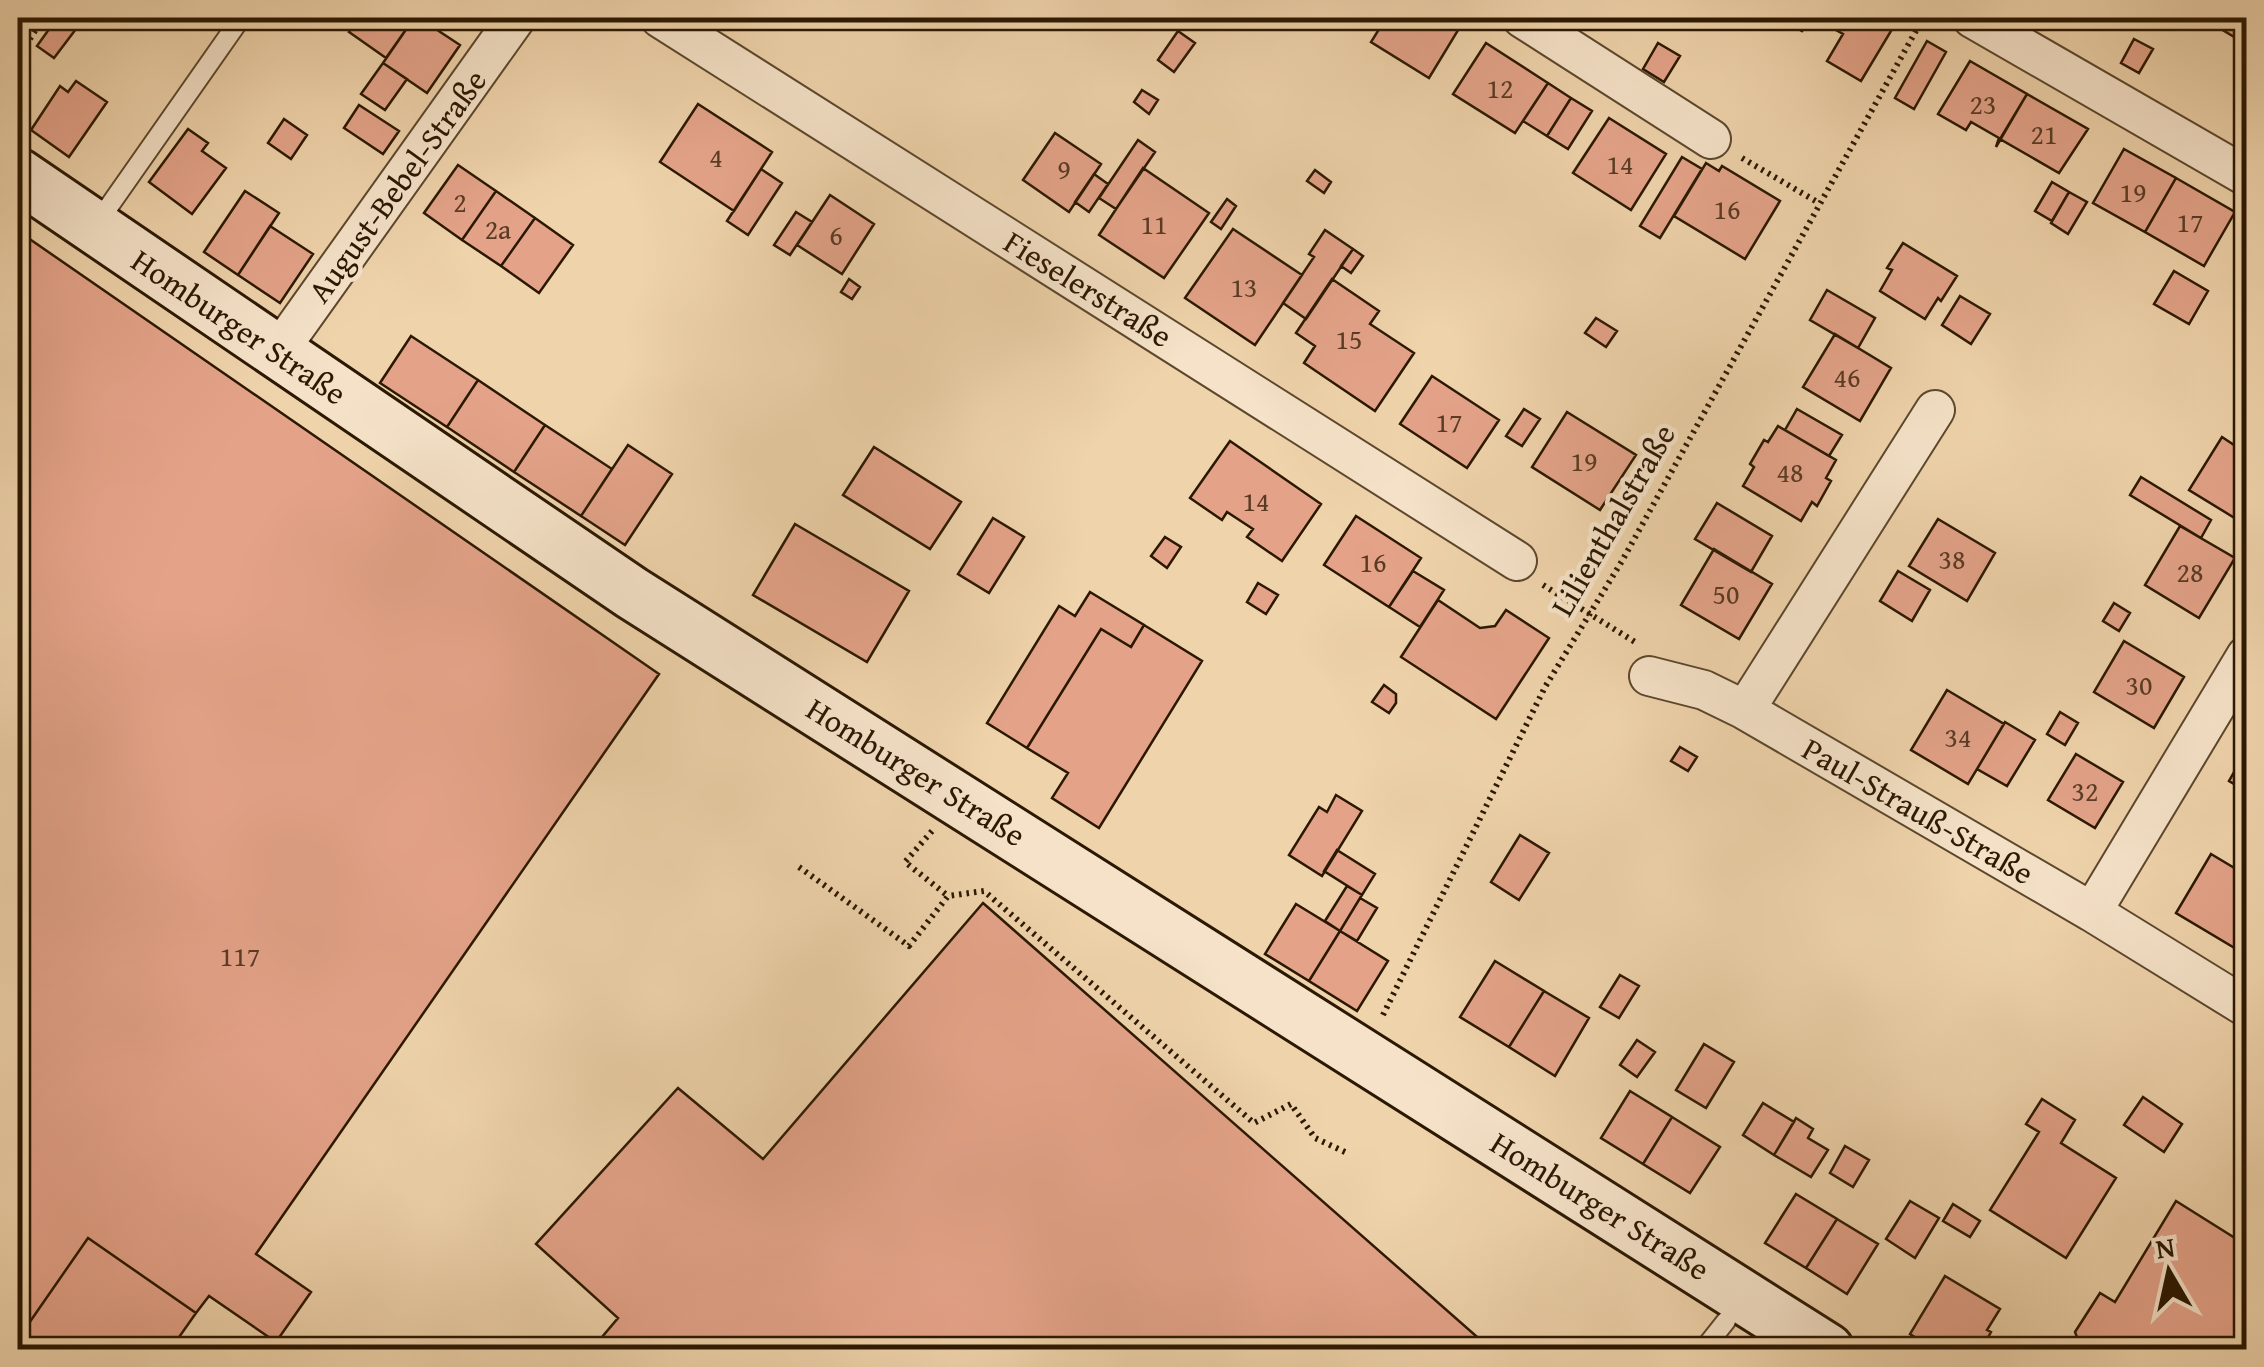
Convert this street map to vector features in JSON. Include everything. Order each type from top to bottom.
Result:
[{"type":"main road","name":"Homburger Straße","points":[[18,174],[632,592],[1827,1350]]},
{"type":"street","name":"August-Bebel-Straße","points":[[277,353],[516,18]]},
{"type":"street","name":"Fieselerstraße","points":[[660,18],[1516,561]]},
{"type":"street","points":[[1522,18],[1711,139]]},
{"type":"street","points":[[1972,18],[2246,176]]},
{"type":"street","points":[[1744,710],[1934,410]]},
{"type":"street","points":[[2092,912],[2246,656]]},
{"type":"street","name":"Paul-Strauß-Straße","points":[[1649,676],[1704,690],[1744,710],[2092,912],[2246,1007]]},
{"type":"lane","points":[[94,228],[241,18]]},
{"type":"lane","points":[[1703,1350],[1726,1321]]},
{"type":"path","points":[[18,58],[43,18]]},
{"type":"path","name":"Lilienthalstraße","points":[[1363,1056],[1545,687],[1622,561],[1924,18]]},
{"type":"path","points":[[1711,139],[1819,203]]},
{"type":"path","points":[[1516,561],[1545,587],[1650,650],[1649,676]]},
{"type":"path","points":[[932,830],[905,862],[948,896]]},
{"type":"path","points":[[799,866],[909,946],[948,896],[984,890],[1254,1123],[1291,1104],[1316,1138],[1348,1153]]},
{"type":"building","points":[[57,18],[69,18],[79,25],[54,58],[37,46]]},
{"type":"building","points":[[359,18],[414,18],[386,58],[349,32]]},
{"type":"building","points":[[414,18],[460,45],[427,93],[383,63]]},
{"type":"building","points":[[1386,18],[1445,18],[1460,27],[1429,78],[1371,42]]},
{"type":"building","points":[[1779,18],[1811,18],[1802,31]]},
{"type":"building","points":[[1814,18],[1897,21],[1861,81],[1827,61],[1843,34]]},
{"type":"building","points":[[2221,18],[2246,18],[2246,44],[2216,26]]},
{"type":"building","points":[[1178,31],[1195,43],[1174,72],[1158,60]]},
{"type":"building","points":[[2134,39],[2153,49],[2139,73],[2121,63]]},
{"type":"building","points":[[1927,41],[1946,52],[1914,109],[1895,98]]},
{"type":"building","points":[[1486,43],[1548,83],[1515,133],[1453,94]]},
{"type":"building","points":[[1658,43],[1680,56],[1664,82],[1643,69]]},
{"type":"building","points":[[1970,61],[2027,94],[1996,147],[1999,138],[1971,122],[1966,130],[1938,114]]},
{"type":"building","points":[[383,63],[407,79],[385,110],[361,94]]},
{"type":"building","points":[[76,81],[107,102],[69,157],[31,130],[60,86],[68,92]]},
{"type":"building","points":[[1548,83],[1571,98],[1547,136],[1523,121]]},
{"type":"building","points":[[1142,90],[1158,100],[1149,114],[1134,102]]},
{"type":"building","points":[[2027,94],[2088,129],[2059,173],[2000,139]]},
{"type":"building","points":[[1571,98],[1592,111],[1568,149],[1547,136]]},
{"type":"building","points":[[698,104],[772,152],[734,211],[660,162]]},
{"type":"building","points":[[359,105],[399,131],[383,154],[344,128]]},
{"type":"building","points":[[1609,118],[1666,154],[1631,210],[1573,173]]},
{"type":"building","points":[[284,119],[307,135],[291,159],[268,143]]},
{"type":"building","points":[[188,129],[208,143],[202,151],[226,168],[192,214],[149,182]]},
{"type":"building","points":[[1055,133],[1101,164],[1069,212],[1023,180]]},
{"type":"building","points":[[1138,140],[1155,152],[1116,209],[1099,198]]},
{"type":"building","points":[[2124,149],[2176,178],[2145,232],[2093,203]]},
{"type":"building","points":[[1682,157],[1702,169],[1660,238],[1640,226]]},
{"type":"building","points":[[1706,163],[1719,171],[1722,166],[1780,201],[1745,259],[1674,216]]},
{"type":"building","points":[[458,165],[496,191],[462,240],[424,213]]},
{"type":"building","points":[[1143,168],[1209,213],[1164,278],[1099,235]]},
{"type":"building","points":[[761,169],[782,183],[748,235],[727,221]]},
{"type":"building","points":[[1315,170],[1331,182],[1324,193],[1307,181]]},
{"type":"building","points":[[1094,174],[1108,184],[1089,212],[1075,202]]},
{"type":"building","points":[[2176,178],[2235,212],[2204,266],[2145,232]]},
{"type":"building","points":[[2052,182],[2069,192],[2052,221],[2035,211]]},
{"type":"building","points":[[245,191],[279,213],[238,275],[204,252]]},
{"type":"building","points":[[496,191],[535,218],[501,266],[462,240]]},
{"type":"building","points":[[2069,192],[2087,202],[2068,234],[2051,223]]},
{"type":"building","points":[[830,195],[874,224],[842,274],[797,245]]},
{"type":"building","points":[[1227,199],[1236,206],[1221,229],[1211,222]]},
{"type":"building","points":[[796,212],[812,222],[790,255],[774,245]]},
{"type":"building","points":[[535,218],[573,245],[539,293],[501,266]]},
{"type":"building","points":[[270,226],[313,254],[280,303],[238,275]]},
{"type":"building","points":[[1233,229],[1302,275],[1255,345],[1185,298]]},
{"type":"building","points":[[1325,230],[1353,249],[1306,319],[1283,303],[1314,257],[1309,254]]},
{"type":"building","points":[[18,231],[659,674],[256,1254],[311,1292],[276,1342],[209,1296],[196,1313],[88,1238],[18,1339]]},
{"type":"building","points":[[1903,243],[1957,276],[1925,319],[1880,291],[1892,270],[1887,268]]},
{"type":"building","points":[[1353,249],[1363,256],[1351,273],[1341,266]]},
{"type":"building","points":[[2174,271],[2208,291],[2189,324],[2154,304]]},
{"type":"building","points":[[849,279],[860,287],[852,299],[841,292]]},
{"type":"building","points":[[1332,279],[1379,311],[1370,324],[1414,353],[1375,411],[1304,363],[1315,346],[1296,333]]},
{"type":"building","points":[[1827,290],[1875,318],[1858,348],[1810,320]]},
{"type":"building","points":[[1960,296],[1990,314],[1971,344],[1942,325]]},
{"type":"building","points":[[1596,318],[1617,331],[1606,347],[1585,333]]},
{"type":"building","points":[[1835,334],[1891,368],[1860,421],[1803,387]]},
{"type":"building","points":[[411,336],[478,380],[447,427],[380,383]]},
{"type":"building","points":[[1432,376],[1499,420],[1467,468],[1400,424]]},
{"type":"building","points":[[478,380],[545,425],[514,472],[447,427]]},
{"type":"building","points":[[1524,409],[1540,419],[1522,446],[1506,436]]},
{"type":"building","points":[[1797,409],[1842,435],[1829,456],[1785,430]]},
{"type":"building","points":[[1567,412],[1636,455],[1600,510],[1532,467]]},
{"type":"building","points":[[545,425],[612,469],[581,516],[514,472]]},
{"type":"building","points":[[1778,426],[1836,460],[1826,478],[1831,481],[1817,506],[1812,502],[1801,521],[1743,486],[1764,440],[1768,442]]},
{"type":"building","points":[[2222,437],[2246,453],[2246,525],[2189,490]]},
{"type":"building","points":[[1230,441],[1321,504],[1282,561],[1247,537],[1253,529],[1227,512],[1222,520],[1190,498]]},
{"type":"building","points":[[628,445],[672,474],[625,545],[581,516]]},
{"type":"building","points":[[874,447],[961,502],[930,549],[843,495]]},
{"type":"building","points":[[2141,477],[2211,520],[2201,538],[2130,495]]},
{"type":"building","points":[[1717,503],[1772,536],[1751,572],[1695,539]]},
{"type":"building","points":[[1356,516],[1421,558],[1389,607],[1324,565]]},
{"type":"building","points":[[993,518],[1024,537],[989,593],[958,574]]},
{"type":"building","points":[[1938,519],[1995,553],[1967,601],[1909,566]]},
{"type":"building","points":[[795,524],[909,591],[867,662],[753,595]]},
{"type":"building","points":[[2180,526],[2235,558],[2199,618],[2145,585]]},
{"type":"building","points":[[1165,537],[1181,547],[1167,568],[1151,556]]},
{"type":"building","points":[[1714,549],[1772,584],[1739,639],[1681,605]]},
{"type":"building","points":[[1413,571],[1444,590],[1420,627],[1389,607]]},
{"type":"building","points":[[1898,571],[1930,590],[1912,621],[1880,601]]},
{"type":"building","points":[[1258,583],[1278,595],[1266,614],[1247,602]]},
{"type":"building","points":[[1090,592],[1144,625],[1131,647],[1101,629],[1027,748],[987,723],[1059,606],[1075,616]]},
{"type":"building","points":[[1438,600],[1480,628],[1495,626],[1506,610],[1549,638],[1496,719],[1401,657]]},
{"type":"building","points":[[2114,603],[2130,613],[2119,631],[2103,621]]},
{"type":"building","points":[[1144,625],[1202,661],[1099,828],[1052,798],[1068,773],[1027,748],[1101,629],[1131,647]]},
{"type":"building","points":[[2124,641],[2184,677],[2154,728],[2094,692]]},
{"type":"building","points":[[1384,685],[1396,694],[1396,703],[1389,713],[1372,702]]},
{"type":"building","points":[[1947,690],[2004,724],[1968,784],[1911,750]]},
{"type":"building","points":[[2060,712],[2078,723],[2065,745],[2047,734]]},
{"type":"building","points":[[2005,722],[2035,740],[2007,786],[1977,769]]},
{"type":"building","points":[[1680,747],[1697,757],[1688,771],[1671,761]]},
{"type":"building","points":[[2246,751],[2246,791],[2229,781]]},
{"type":"building","points":[[2076,754],[2123,782],[2095,828],[2048,800]]},
{"type":"building","points":[[1336,795],[1362,811],[1322,876],[1289,855],[1319,807],[1327,812]]},
{"type":"building","points":[[1520,835],[1549,853],[1519,900],[1491,882]]},
{"type":"building","points":[[1337,850],[1375,874],[1362,895],[1324,871]]},
{"type":"building","points":[[2211,854],[2246,875],[2246,936],[2238,950],[2176,913]]},
{"type":"building","points":[[1347,886],[1362,895],[1340,931],[1325,921]]},
{"type":"building","points":[[1360,898],[1377,908],[1357,941],[1340,931]]},
{"type":"building","points":[[983,903],[1492,1350],[591,1350],[618,1318],[536,1244],[678,1088],[763,1159]]},
{"type":"building","points":[[1296,904],[1340,931],[1309,981],[1265,954]]},
{"type":"building","points":[[1340,931],[1388,961],[1357,1011],[1309,981]]},
{"type":"building","points":[[1495,961],[1544,991],[1509,1047],[1460,1017]]},
{"type":"building","points":[[1620,975],[1639,986],[1619,1018],[1600,1007]]},
{"type":"building","points":[[1544,991],[1589,1018],[1555,1076],[1509,1047]]},
{"type":"building","points":[[1637,1040],[1655,1052],[1637,1077],[1620,1065]]},
{"type":"building","points":[[1704,1044],[1734,1062],[1706,1108],[1676,1090]]},
{"type":"building","points":[[1630,1091],[1672,1117],[1643,1164],[1601,1138]]},
{"type":"building","points":[[2143,1097],[2182,1124],[2164,1152],[2124,1125]]},
{"type":"building","points":[[2042,1099],[2075,1120],[2061,1143],[2116,1178],[2066,1258],[1990,1210],[2039,1132],[2026,1124]]},
{"type":"building","points":[[1763,1103],[1794,1122],[1774,1155],[1743,1135]]},
{"type":"building","points":[[1672,1117],[1720,1147],[1690,1193],[1643,1164]]},
{"type":"building","points":[[1796,1118],[1813,1129],[1808,1138],[1828,1150],[1811,1177],[1774,1155]]},
{"type":"building","points":[[1845,1146],[1869,1160],[1853,1187],[1830,1173]]},
{"type":"building","points":[[1796,1194],[1837,1219],[1806,1268],[1765,1243]]},
{"type":"building","points":[[1910,1201],[1939,1218],[1915,1258],[1886,1239]]},
{"type":"building","points":[[2176,1201],[2246,1245],[2246,1350],[2135,1350],[2125,1343],[2121,1350],[2081,1348],[2075,1332],[2100,1293],[2115,1302]]},
{"type":"building","points":[[1953,1204],[1980,1221],[1970,1237],[1943,1221]]},
{"type":"building","points":[[1837,1219],[1878,1244],[1847,1294],[1806,1268]]},
{"type":"building","points":[[88,1238],[196,1313],[170,1350],[18,1347],[18,1339]]},
{"type":"building","points":[[1945,1276],[2000,1309],[1981,1350],[1935,1350],[1910,1334]]}]
